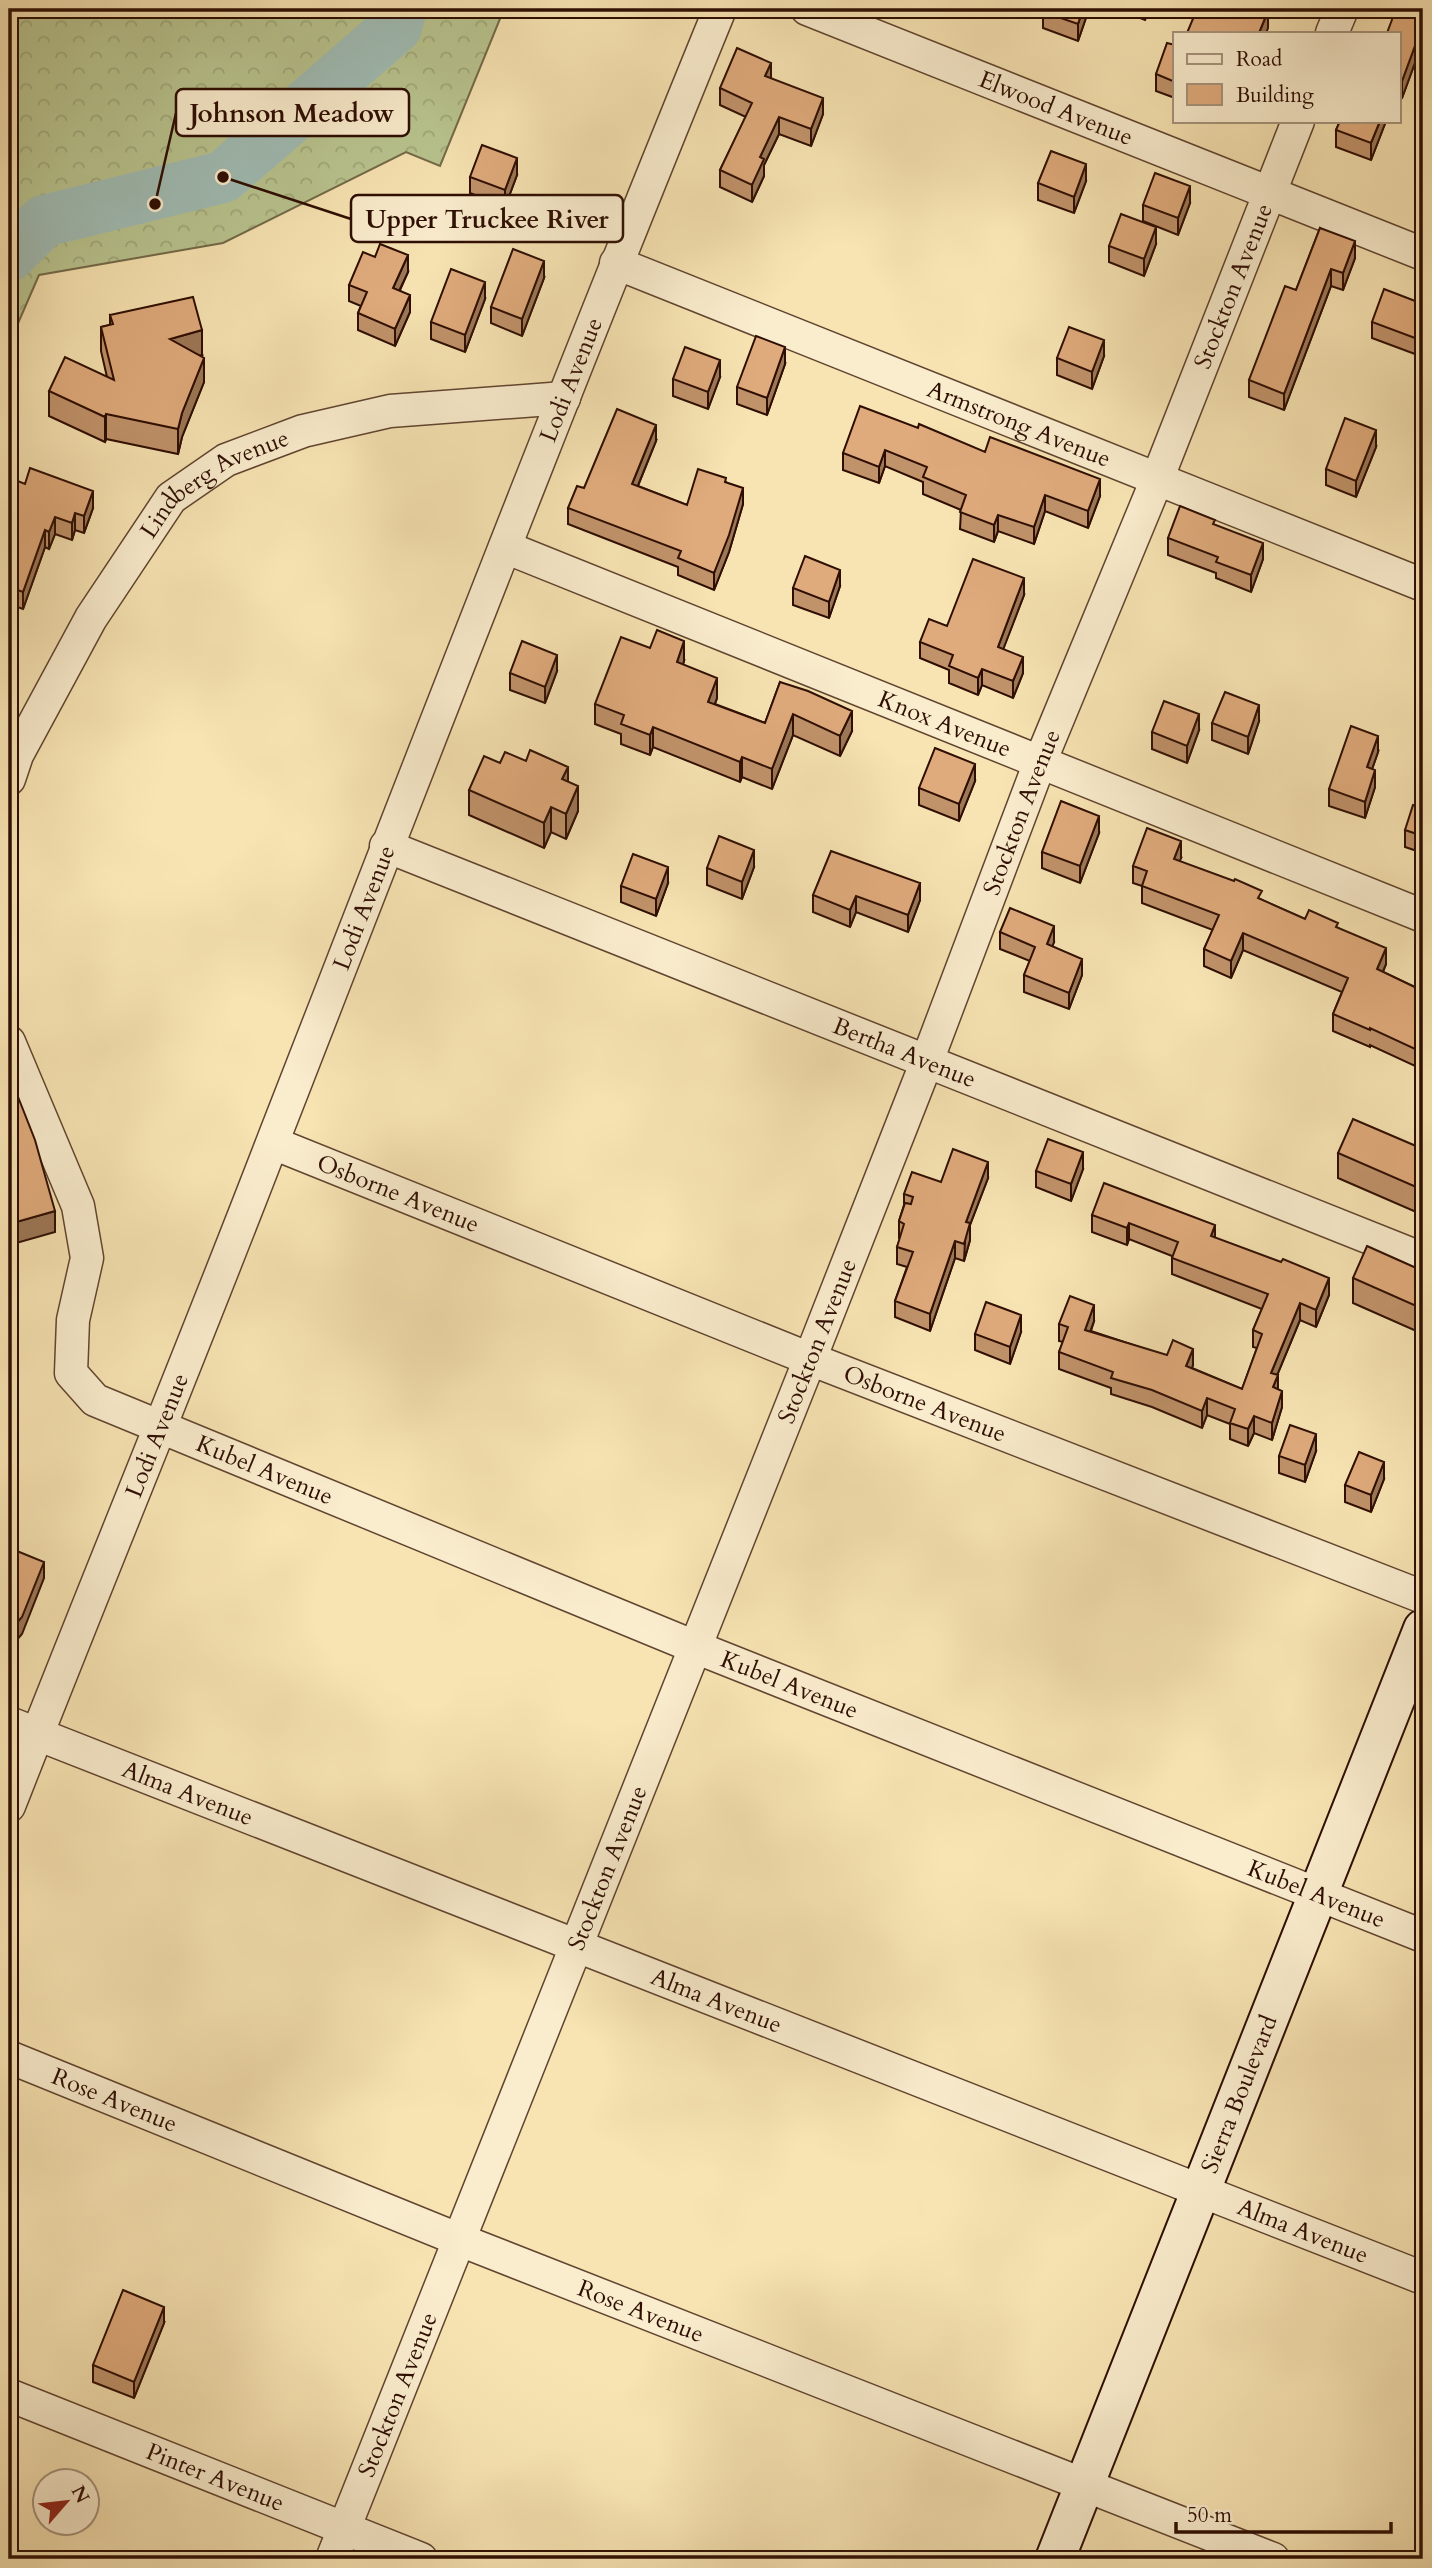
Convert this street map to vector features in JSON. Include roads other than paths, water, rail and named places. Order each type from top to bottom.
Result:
[{"type":"street","name":"Lodi Avenue","points":[[9,1807],[23,1728],[159,1426],[616,263],[720,9]]},
{"type":"street","name":"Elwood Avenue","points":[[807,9],[1423,254]]},
{"type":"street","points":[[1332,32],[1342,9]]},
{"type":"street","name":"Stockton Avenue","points":[[332,2559],[810,1359],[1040,762],[1158,477],[1298,122]]},
{"type":"street","name":"Armstrong Avenue","points":[[616,263],[1158,477],[1423,585]]},
{"type":"street","name":"Lindberg Avenue","points":[[9,779],[17,755],[91,618],[172,498],[226,460],[303,430],[390,411],[564,398]]},
{"type":"street","name":"Knox Avenue","points":[[505,547],[1423,916]]},
{"type":"street","name":"Bertha Avenue","points":[[386,846],[1423,1259]]},
{"type":"street","points":[[9,1042],[78,1206],[87,1258],[73,1320],[71,1373],[95,1400],[159,1426]]},
{"type":"street","name":"Osborne Avenue","points":[[272,1143],[810,1359],[1423,1597]]},
{"type":"street","name":"Kubel Avenue","points":[[159,1426],[695,1647],[1423,1936]]},
{"type":"street","name":"Sierra Boulevard","points":[[1055,2559],[1423,1629]]},
{"type":"street","name":"Alma Avenue","points":[[23,1728],[1423,2278]]},
{"type":"street","name":"Rose Avenue","points":[[9,2057],[460,2240],[1273,2559]]},
{"type":"street","name":"Pinter Avenue","points":[[9,2395],[421,2559]]},
{"type":"waterway","points":[[9,256],[44,221],[223,177],[396,27],[401,9]]},
{"type":"place","name":"Upper Truckee River","points":[[223,177]]},
{"type":"place","name":"Johnson Meadow","points":[[155,204]]}]
